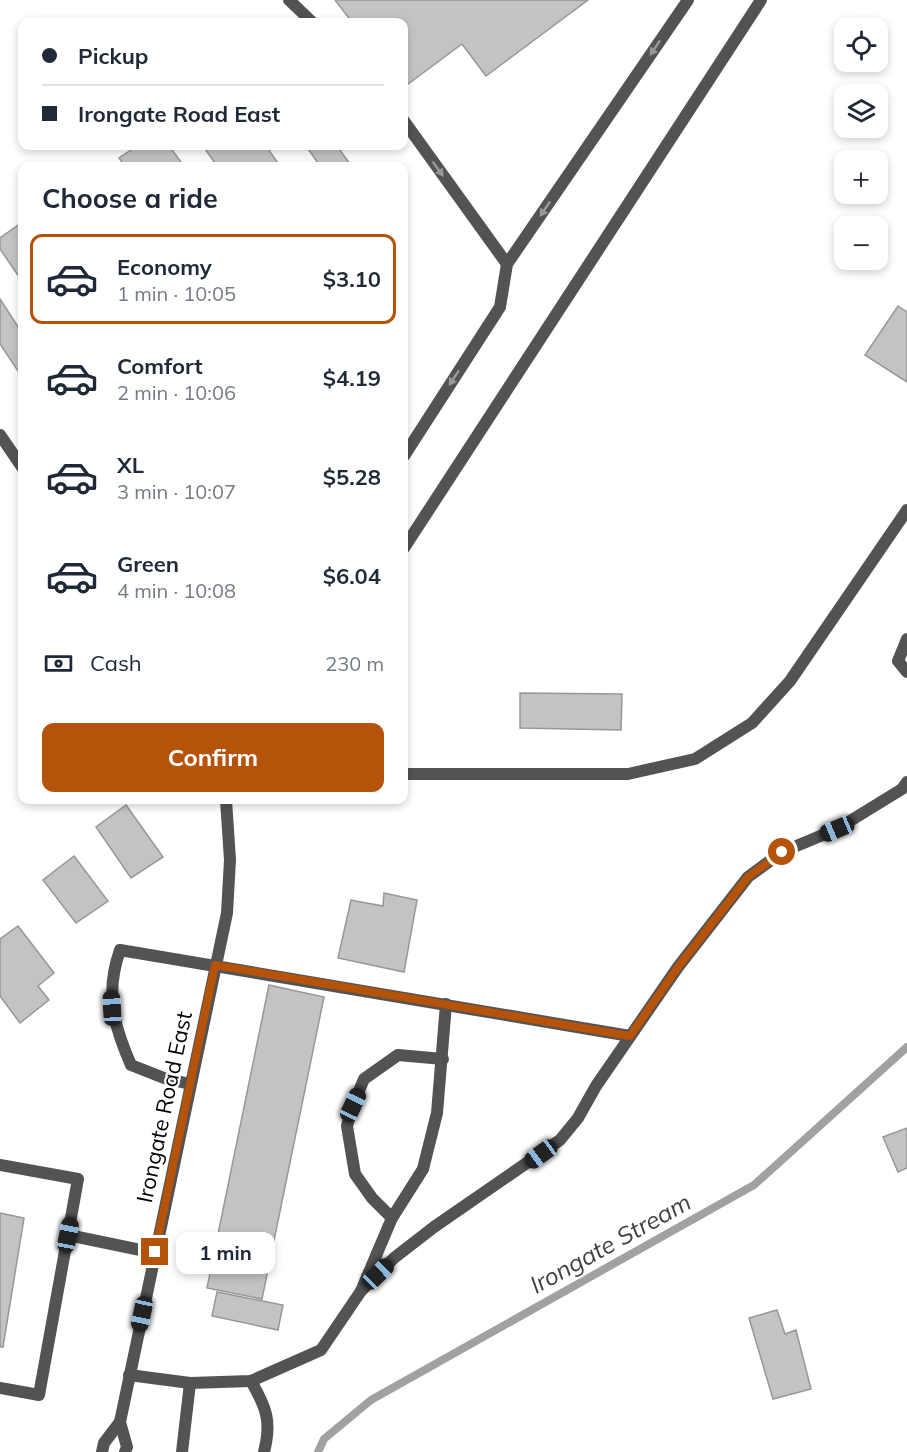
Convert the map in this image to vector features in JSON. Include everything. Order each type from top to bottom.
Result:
[{"type":"street","points":[[289,0],[308,18]]},
{"type":"street","points":[[408,450],[500,308],[507,264],[688,0]]},
{"type":"street","points":[[408,543],[761,0]]},
{"type":"street","points":[[408,127],[507,264]]},
{"type":"street","points":[[0,435],[18,461]]},
{"type":"street","points":[[408,774],[628,774],[695,759],[752,723],[790,681],[907,510]]},
{"type":"street","points":[[907,639],[898,662],[907,672]]},
{"type":"street","points":[[129,1375],[190,1383],[251,1381],[321,1350],[361,1291],[394,1258],[434,1227],[560,1140],[578,1118],[596,1086],[678,967],[748,877],[782,852],[837,829],[902,789],[907,782]]},
{"type":"street","name":"Irongate Road East","points":[[120,1422],[227,913],[230,860],[226,804]]},
{"type":"street","points":[[190,1084],[164,1078],[131,1065],[118,1036],[112,1008],[111,988],[120,950],[630,1036]]},
{"type":"street","points":[[361,1291],[392,1218],[423,1169],[437,1113],[446,1004]]},
{"type":"street","points":[[392,1218],[355,1174],[347,1126],[353,1105],[364,1079],[398,1056],[443,1059]]},
{"type":"street","points":[[0,1165],[78,1179],[39,1395],[0,1388]]},
{"type":"street","points":[[68,1235],[155,1252]]},
{"type":"street","points":[[251,1381],[264,1403],[269,1424],[264,1452]]},
{"type":"street","points":[[182,1452],[190,1383]]},
{"type":"street","points":[[102,1452],[104,1443],[120,1422]]},
{"type":"street","points":[[120,1422],[126,1447],[125,1452]]},
{"type":"building","points":[[335,0],[588,0],[486,76],[462,44],[408,84],[408,18],[349,18]]},
{"type":"building","points":[[131,150],[172,150],[181,162],[122,162],[119,158]]},
{"type":"building","points":[[206,150],[269,150],[277,162],[214,162]]},
{"type":"building","points":[[309,150],[340,150],[349,162],[317,162]]},
{"type":"building","points":[[18,225],[18,275],[0,249],[0,238]]},
{"type":"building","points":[[0,299],[18,327],[18,371],[0,344]]},
{"type":"building","points":[[898,306],[907,312],[907,382],[865,355]]},
{"type":"building","points":[[520,693],[622,694],[621,730],[520,728]]},
{"type":"building","points":[[126,805],[163,857],[131,878],[96,827]]},
{"type":"building","points":[[74,856],[108,901],[76,923],[43,880]]},
{"type":"building","points":[[384,893],[417,900],[404,972],[338,958],[351,900],[383,906]]},
{"type":"building","points":[[18,926],[54,973],[38,986],[49,1000],[20,1023],[0,996],[0,939]]},
{"type":"building","points":[[269,985],[324,997],[262,1299],[207,1288]]},
{"type":"building","points":[[907,1128],[907,1168],[898,1172],[883,1137]]},
{"type":"building","points":[[0,1213],[24,1218],[3,1347],[0,1347]]},
{"type":"building","points":[[217,1292],[283,1305],[278,1330],[212,1316]]},
{"type":"building","points":[[777,1310],[785,1334],[796,1330],[811,1389],[773,1399],[749,1318]]},
{"type":"waterway","name":"Irongate Stream","points":[[318,1452],[324,1439],[371,1400],[754,1185],[907,1047]]},
{"type":"route","points":[[155,1252],[215,965],[630,1036],[678,967],[748,877],[782,852]]}]
